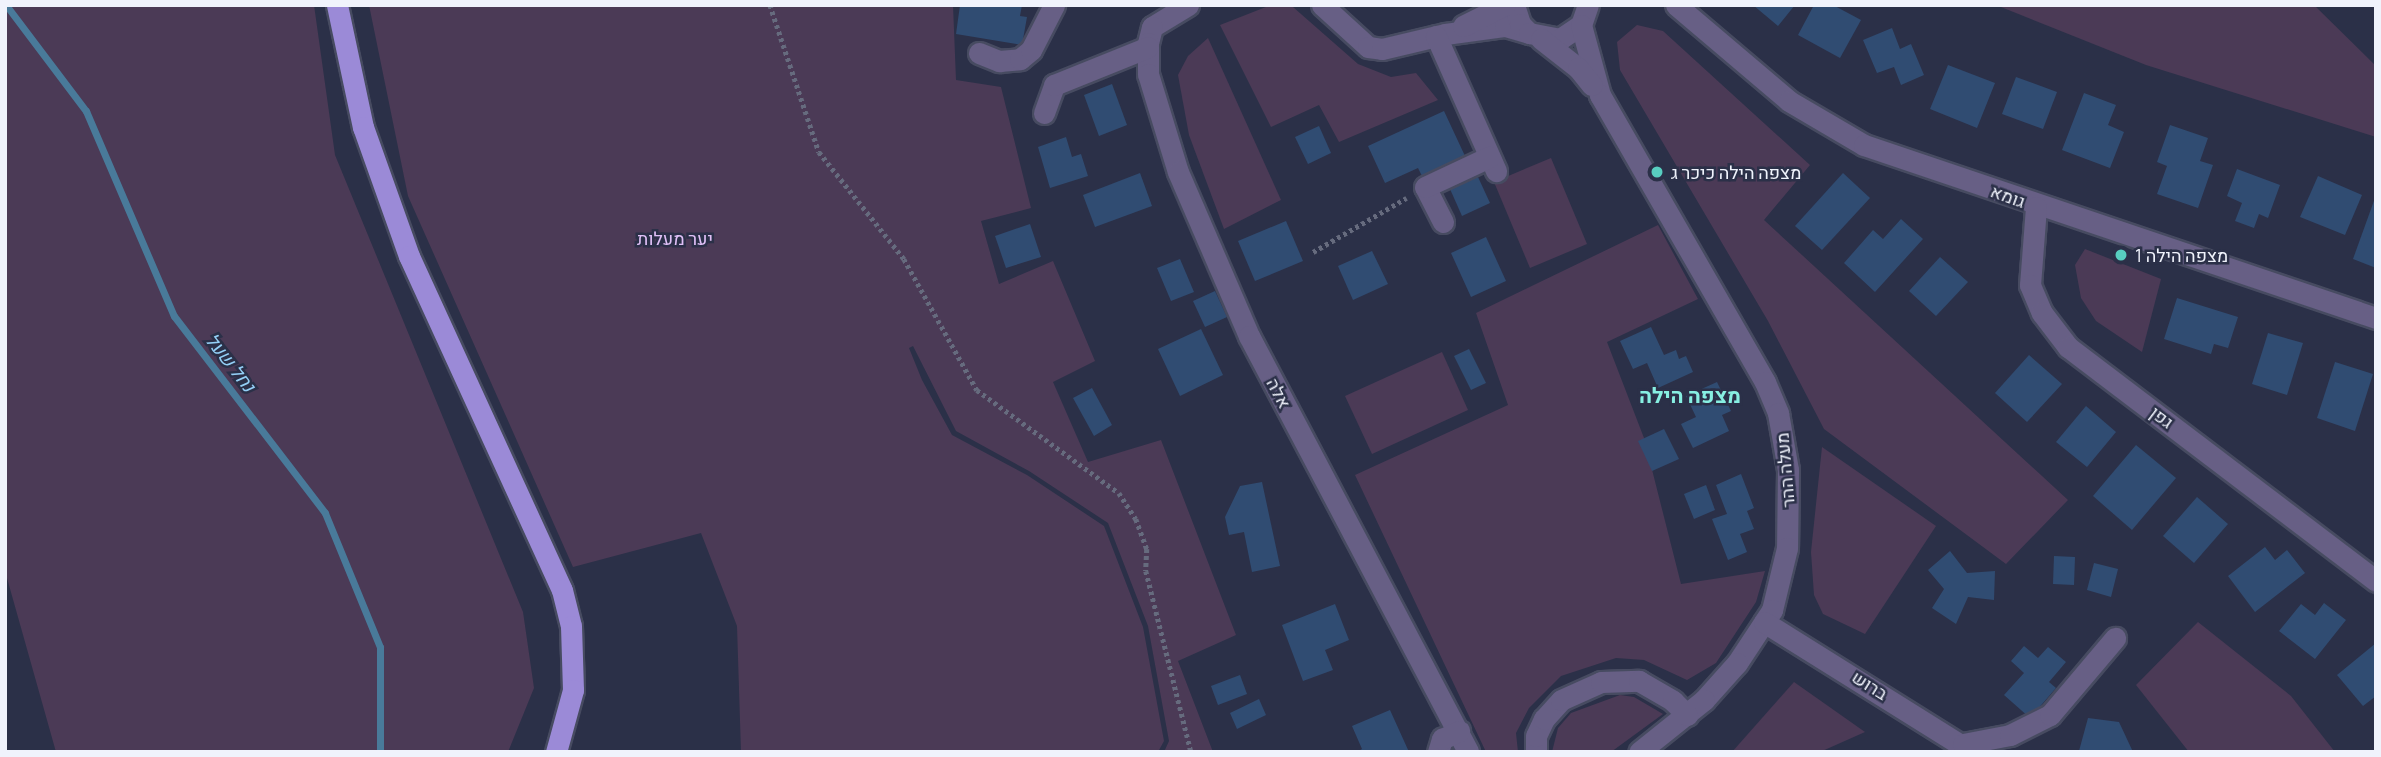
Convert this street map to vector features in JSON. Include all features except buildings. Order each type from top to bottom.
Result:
[{"type":"main road","points":[[337,5],[363,127],[409,256],[562,590],[571,626],[573,690],[556,752]]},
{"type":"street","points":[[979,53],[999,61],[1020,59],[1031,50],[1054,5]]},
{"type":"street","points":[[1044,113],[1054,85],[1148,47],[1155,13],[1188,5]]},
{"type":"street","points":[[1322,5],[1368,47],[1382,49],[1441,35],[1505,26],[1535,36],[1560,39],[1588,12]]},
{"type":"street","points":[[1441,35],[1505,5]]},
{"type":"street","points":[[1514,5],[1520,24],[1535,36]]},
{"type":"street","name":"גומא","points":[[1676,5],[1789,101],[1827,127],[1864,145],[2036,207],[2376,318]]},
{"type":"street","name":"מעלה ההר","points":[[1588,12],[1600,95]]},
{"type":"street","points":[[1441,35],[1492,164],[1424,187],[1443,222]]},
{"type":"street","name":"מעלה ההר","points":[[1535,36],[1578,68],[1600,95],[1765,382],[1778,414],[1790,511],[1780,583],[1764,622],[1737,663],[1687,715],[1639,752]]},
{"type":"street","name":"אלה","points":[[1148,47],[1148,74],[1178,172],[1249,336],[1468,752]]},
{"type":"street","name":"גפן","points":[[2036,207],[2030,285],[2042,313],[2068,347],[2376,581]]},
{"type":"street","name":"ברוש","points":[[1764,622],[1967,748]]},
{"type":"street","points":[[1967,748],[2010,735],[2050,715],[2115,638]]},
{"type":"street","points":[[1536,752],[1536,736],[1544,719],[1561,700],[1601,681],[1639,681],[1687,715]]},
{"type":"street","points":[[1437,752],[1442,739],[1459,731]]},
{"type":"path","points":[[770,5],[819,152],[904,259],[977,390],[1119,493],[1136,519],[1147,549],[1146,572],[1191,752]]},
{"type":"path","points":[[1314,252],[1424,187]]},
{"type":"green space","points":[[7,5],[314,5],[335,155],[523,612],[534,688],[508,752],[56,752],[5,571]]},
{"type":"green space","name":"יער מעלות","points":[[369,5],[953,5],[956,80],[1001,87],[1031,208],[981,221],[999,284],[1053,261],[1095,361],[1053,382],[1088,462],[1161,440],[1236,635],[1178,661],[1213,752],[1164,752],[1169,741],[1148,626],[1108,523],[1029,471],[956,431],[913,346],[909,348],[922,380],[952,435],[1027,475],[1104,526],[1143,627],[1164,741],[1158,752],[741,752],[737,626],[701,533],[573,567],[408,196]]},
{"type":"green space","points":[[1271,5],[1293,7],[1358,64],[1391,77],[1416,73],[1438,100],[1339,142],[1319,105],[1271,127],[1220,25]]},
{"type":"green space","points":[[1996,5],[2314,5],[2376,66],[2376,137],[2146,65]]},
{"type":"green space","points":[[1637,25],[1663,31],[1810,165],[1764,220],[2068,500],[2006,564],[1824,429],[1768,321],[1620,70],[1617,42]]},
{"type":"green space","points":[[1208,38],[1281,200],[1224,229],[1189,135],[1178,75],[1188,56]]},
{"type":"green space","points":[[1551,158],[1587,244],[1530,268],[1494,182]]},
{"type":"green space","points":[[1658,225],[1698,299],[1607,342],[1644,438],[1681,584],[1765,571],[1756,602],[1716,663],[1687,680],[1644,660],[1616,658],[1561,676],[1529,708],[1516,733],[1518,752],[1486,752],[1355,475],[1508,405],[1476,313]]},
{"type":"green space","points":[[2085,249],[2161,279],[2142,352],[2096,321],[2081,298],[2075,265]]},
{"type":"green space","points":[[1442,352],[1468,410],[1372,454],[1345,396]]},
{"type":"green space","points":[[1822,447],[1936,526],[1865,634],[1823,614],[1814,595],[1811,552]]},
{"type":"green space","points":[[2198,622],[2291,696],[2335,752],[2189,752],[2136,685]]},
{"type":"green space","points":[[1794,682],[1865,732],[1820,752],[1732,752]]},
{"type":"green space","points":[[1620,695],[1634,697],[1663,714],[1611,752],[1552,752],[1558,728],[1571,713]]},
{"type":"waterway","name":"נחל שעל","points":[[6,5],[86,111],[174,316],[325,513],[380,647],[380,752]]},
{"type":"place","name":"מצפה הילה כיכר ג","points":[[1657,172]]},
{"type":"place","name":"מצפה הילה 1","points":[[2121,255]]},
{"type":"district","name":"מצפה הילה","points":[[1690,395]]}]
